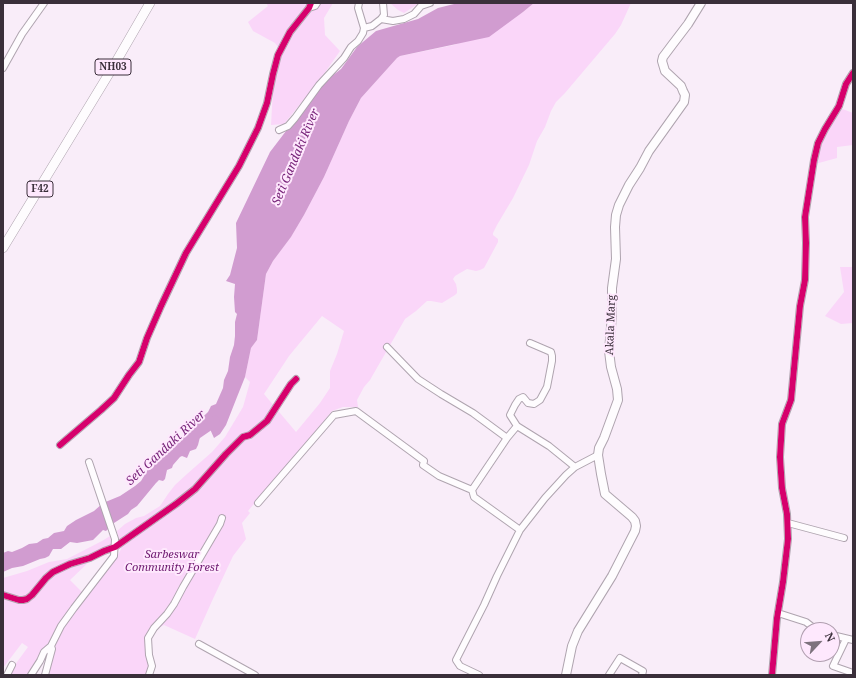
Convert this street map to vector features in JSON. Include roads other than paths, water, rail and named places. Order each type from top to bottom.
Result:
[{"type":"highway","name":"NH03","points":[[76,130],[150,3]]},
{"type":"highway","name":"F42","points":[[3,248],[76,130]]},
{"type":"main road","name":"Akala Marg","points":[[566,675],[572,646],[578,632],[612,576],[635,531],[636,526],[632,517],[605,494],[598,455],[599,448],[618,400],[609,351],[612,315],[612,288],[616,259],[615,220],[617,210],[621,199],[649,151],[684,102],[685,95],[681,86],[665,71],[662,61],[663,57],[688,24],[701,3]]},
{"type":"street","points":[[3,68],[22,34],[44,3]]},
{"type":"street","points":[[60,445],[114,398],[118,390],[139,362],[147,338],[186,253],[239,166],[258,128],[267,103],[278,55],[290,32],[310,6],[315,6],[317,3]]},
{"type":"street","points":[[279,130],[288,126],[319,85],[344,58],[351,47],[358,41],[364,28],[358,8],[359,3]]},
{"type":"street","points":[[364,28],[372,26],[381,19],[384,15],[383,3]]},
{"type":"street","points":[[381,19],[393,21],[404,19],[414,14],[421,6],[430,3]]},
{"type":"street","points":[[772,675],[778,613],[788,539],[788,514],[782,488],[780,457],[782,424],[791,400],[804,280],[806,243],[805,217],[818,144],[839,106],[846,84],[853,74]]},
{"type":"street","points":[[530,343],[551,352],[552,361],[547,387],[540,400],[534,404],[528,403],[523,397],[518,399],[510,415],[517,426],[549,446],[575,467]]},
{"type":"street","points":[[387,347],[418,379],[473,413],[507,438]]},
{"type":"street","points":[[3,595],[19,600],[27,600],[52,572],[70,564],[90,558],[115,546],[176,504],[195,489],[243,437],[250,435],[267,421],[296,379]]},
{"type":"street","points":[[258,503],[334,415],[356,411],[424,461],[423,465],[439,476],[472,490]]},
{"type":"street","points":[[517,426],[507,438],[472,490],[474,497],[520,530]]},
{"type":"street","points":[[478,675],[460,666],[456,660],[520,530],[545,498],[575,467],[598,455]]},
{"type":"street","points":[[31,675],[44,652],[51,646],[61,626],[114,556],[115,539],[89,462]]},
{"type":"street","points":[[149,675],[152,666],[149,654],[148,638],[154,628],[174,604],[222,518]]},
{"type":"street","points":[[788,523],[844,538]]},
{"type":"street","points":[[778,613],[806,622]]},
{"type":"street","points":[[840,637],[853,640]]},
{"type":"street","points":[[846,639],[833,666],[853,672]]},
{"type":"street","points":[[199,644],[255,675]]},
{"type":"street","points":[[45,675],[52,649],[51,646]]},
{"type":"street","points":[[609,675],[620,658],[643,671],[642,675]]},
{"type":"street","points":[[7,675],[12,665]]},
{"type":"water","points":[[458,3],[534,3],[489,37],[400,56],[361,98],[324,177],[304,215],[266,274],[257,340],[251,348],[245,377],[226,425],[220,434],[214,438],[210,429],[202,429],[196,449],[190,451],[187,458],[182,456],[180,457],[172,468],[167,470],[165,479],[163,481],[159,480],[137,506],[114,523],[106,531],[103,530],[93,540],[77,543],[70,542],[61,549],[53,549],[49,556],[45,558],[3,572],[3,553],[8,551],[12,552],[29,544],[37,543],[48,538],[54,533],[64,531],[67,526],[76,520],[94,511],[103,503],[120,496],[135,486],[141,481],[150,466],[162,454],[169,450],[208,412],[211,406],[216,404],[228,371],[235,336],[235,322],[237,314],[235,312],[234,297],[235,284],[226,281],[230,275],[237,248],[236,223],[270,152],[312,97],[328,79],[341,69],[357,47],[376,31],[418,19],[438,8]]},
{"type":"waterway","name":"Seti Gandaki River","points":[[192,438],[215,420]]},
{"type":"park label","name":"Sarbeswar Community Forest","points":[[172,561]]}]
